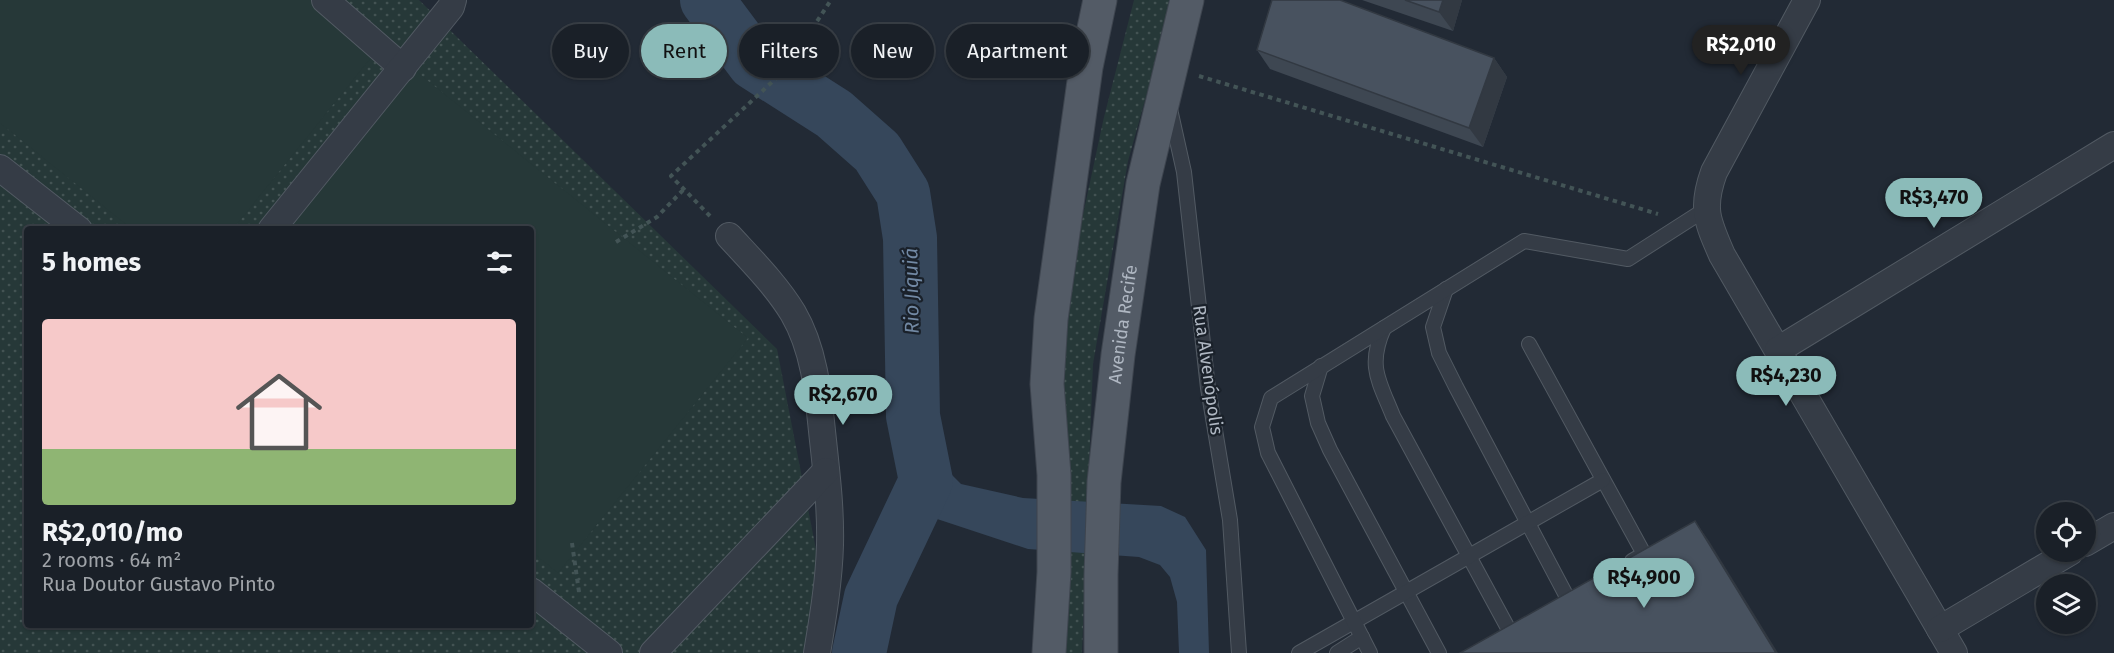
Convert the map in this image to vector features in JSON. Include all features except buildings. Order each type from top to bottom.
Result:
[{"type":"main road","points":[[1049,653],[1054,572],[1054,475],[1047,384],[1051,319],[1086,67],[1100,0]]},
{"type":"main road","name":"Avenida Recife","points":[[1101,653],[1104,482],[1118,355],[1143,184],[1186,0]]},
{"type":"street","points":[[325,0],[403,68]]},
{"type":"street","points":[[274,226],[403,68],[451,7],[453,0]]},
{"type":"street","points":[[1807,0],[1714,172],[1706,193],[1706,208],[1711,230],[1722,255],[1954,653]]},
{"type":"street","points":[[1778,350],[2114,145]]},
{"type":"street","points":[[0,168],[74,226]]},
{"type":"street","points":[[729,236],[769,280],[793,313],[804,336],[814,370],[826,471],[830,544],[826,601],[817,653]]},
{"type":"street","points":[[653,653],[826,471]]},
{"type":"street","points":[[2096,537],[2114,526]]},
{"type":"street","points":[[1940,629],[2053,562]]},
{"type":"street","points":[[534,593],[609,653]]},
{"type":"lane","name":"Rua Alvenópolis","points":[[1168,78],[1184,172],[1208,387],[1230,520],[1239,653]]},
{"type":"lane","points":[[1370,653],[1268,453],[1262,427],[1271,398],[1524,241],[1628,258],[1706,208]]},
{"type":"lane","points":[[1446,289],[1433,327],[1440,354],[1567,597]]},
{"type":"lane","points":[[1384,328],[1374,359],[1379,385],[1393,416],[1509,630]]},
{"type":"lane","points":[[1529,344],[1644,554],[1615,570]]},
{"type":"lane","points":[[1322,366],[1312,396],[1318,423],[1439,653]]},
{"type":"lane","points":[[1299,653],[1604,480]]},
{"type":"lane","points":[[1337,653],[1362,637]]},
{"type":"path","points":[[729,236],[671,176],[786,69],[831,0]]},
{"type":"path","points":[[1168,78],[1660,215],[1706,208]]},
{"type":"path","points":[[616,242],[657,217],[684,189]]},
{"type":"path","points":[[572,543],[578,581],[581,631]]},
{"type":"shaded area","points":[[0,0],[419,0],[777,349],[819,565],[812,653],[0,653]]},
{"type":"shaded area","points":[[0,0],[327,0],[382,44],[235,226],[128,226],[0,123]]},
{"type":"shaded area","points":[[1134,0],[1173,0],[1128,161],[1093,364],[1082,653],[1063,653],[1059,404],[1064,303],[1104,117]]},
{"type":"shaded area","points":[[412,68],[748,338],[558,573],[534,553],[534,226],[285,226]]},
{"type":"water","points":[[935,458],[961,484],[1023,498],[1161,506],[1185,517],[1206,550],[1209,653],[1179,653],[1177,602],[1170,577],[1160,565],[1139,557],[1028,549],[922,514],[926,481]]},
{"type":"waterway","name":"Rio Jiquiá","points":[[707,0],[754,63],[834,114],[877,152],[903,193],[910,238],[913,416],[926,481],[871,597],[859,653]]}]
